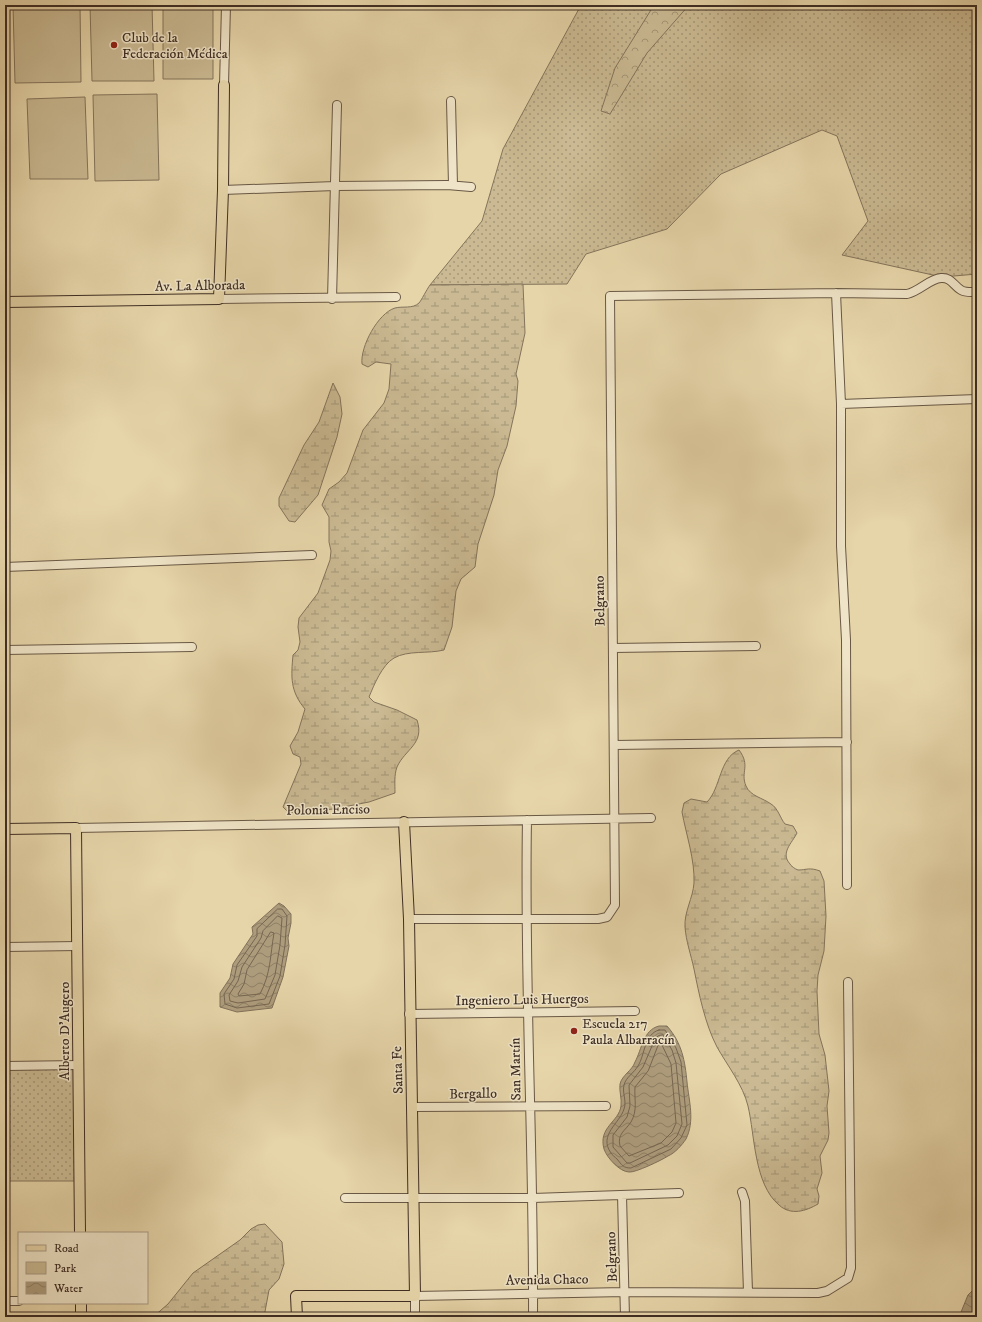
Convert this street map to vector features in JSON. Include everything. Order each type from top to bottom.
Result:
[{"type":"main road","points":[[219,299],[223,190],[224,84]]},
{"type":"main road","name":"Av. La Alborada","points":[[5,302],[219,299]]},
{"type":"main road","name":"Santa Fe","points":[[404,822],[409,919],[409,1014],[413,1107],[415,1296]]},
{"type":"main road","name":"Polonia Enciso","points":[[5,829],[76,828]]},
{"type":"main road","name":"Alberto D'Augero","points":[[76,828],[80,1232]]},
{"type":"main road","name":"Avenida Chaco","points":[[297,1317],[296,1296],[415,1296]]},
{"type":"main road","points":[[81,1304],[81,1317]]},
{"type":"street","points":[[224,84],[226,5]]},
{"type":"street","points":[[451,101],[453,185]]},
{"type":"street","points":[[332,299],[337,105]]},
{"type":"street","points":[[223,190],[335,186],[453,185],[471,187]]},
{"type":"street","points":[[847,885],[846,640],[841,546],[841,404],[836,293],[907,294],[917,292],[933,280],[942,277],[953,281],[960,290],[977,292]]},
{"type":"street","name":"Belgrano","points":[[525,919],[598,919],[607,917],[615,905],[610,503],[610,296],[836,293]]},
{"type":"street","name":"Av. La Alborada","points":[[219,299],[332,299],[396,297]]},
{"type":"street","points":[[841,404],[977,399]]},
{"type":"street","points":[[5,567],[312,555]]},
{"type":"street","points":[[613,648],[756,646]]},
{"type":"street","points":[[5,650],[192,647]]},
{"type":"street","points":[[614,745],[847,742]]},
{"type":"street","name":"Polonia Enciso","points":[[76,828],[651,818]]},
{"type":"street","name":"San Martín","points":[[527,820],[525,919],[526,1011],[533,1198],[533,1317]]},
{"type":"street","points":[[409,919],[525,919]]},
{"type":"street","points":[[5,947],[78,946]]},
{"type":"street","name":"Avenida Chaco","points":[[415,1296],[625,1292],[818,1293],[844,1281],[848,1278],[851,1268],[848,982]]},
{"type":"street","name":"Ingeniero Luis Huergos","points":[[409,1014],[526,1011],[635,1011]]},
{"type":"street","points":[[5,1066],[79,1065]]},
{"type":"street","name":"Bergallo","points":[[413,1107],[606,1106]]},
{"type":"street","points":[[742,1192],[746,1201],[748,1292]]},
{"type":"street","points":[[345,1198],[533,1198],[679,1193]]},
{"type":"street","name":"Belgrano","points":[[622,1195],[625,1317]]},
{"type":"street","name":"Santa Fe","points":[[415,1296],[415,1317]]},
{"type":"street","points":[[5,1301],[18,1301]]},
{"type":"green space","points":[[13,5],[80,5],[81,82],[15,83]]},
{"type":"green space","points":[[90,5],[152,5],[154,81],[92,81]]},
{"type":"green space","points":[[163,5],[213,5],[213,79],[163,79]]},
{"type":"green space","points":[[581,5],[977,5],[977,274],[942,277],[842,255],[868,221],[837,136],[822,130],[721,174],[667,229],[586,254],[567,284],[430,285],[482,221],[503,149]]},
{"type":"green space","points":[[654,5],[689,5],[647,53],[610,114],[601,111],[615,68]]},
{"type":"green space","points":[[157,94],[159,180],[95,181],[93,95]]},
{"type":"green space","points":[[85,97],[88,179],[30,179],[27,99]]},
{"type":"green space","points":[[523,284],[525,333],[516,374],[518,381],[516,406],[507,446],[498,470],[494,495],[478,544],[475,567],[461,579],[456,591],[452,627],[444,650],[405,654],[394,658],[382,670],[369,697],[374,702],[397,710],[417,720],[419,728],[416,741],[400,761],[396,770],[395,793],[369,802],[333,809],[289,813],[283,807],[301,764],[300,757],[293,754],[290,746],[298,732],[305,709],[294,690],[292,677],[293,655],[298,650],[300,642],[298,627],[299,618],[318,593],[330,560],[331,551],[329,542],[329,517],[322,505],[329,489],[339,482],[347,473],[363,430],[384,403],[389,389],[391,364],[376,362],[368,367],[362,364],[362,357],[367,340],[382,316],[398,307],[411,307],[417,305],[430,285]]},
{"type":"green space","points":[[333,383],[340,397],[342,414],[337,437],[318,495],[295,522],[289,521],[279,506],[279,498],[304,445],[319,422]]},
{"type":"green space","points":[[739,750],[745,765],[744,781],[750,792],[773,806],[785,824],[793,826],[797,833],[788,848],[786,856],[787,860],[792,867],[798,870],[811,869],[820,871],[824,881],[826,916],[824,951],[818,975],[817,991],[819,1034],[825,1055],[829,1091],[827,1106],[829,1133],[828,1140],[820,1156],[822,1173],[817,1189],[819,1196],[818,1204],[809,1209],[798,1211],[788,1210],[779,1205],[771,1196],[765,1185],[757,1159],[746,1098],[739,1083],[717,1047],[709,1029],[700,999],[687,943],[685,921],[693,889],[694,874],[692,856],[682,812],[684,803],[691,799],[707,802],[712,796],[724,766],[732,754]]},
{"type":"green space","points":[[79,1065],[80,1181],[5,1181],[5,1066]]},
{"type":"green space","points":[[265,1224],[282,1242],[284,1264],[279,1279],[269,1290],[264,1317],[153,1317],[168,1304],[193,1273],[240,1240],[251,1229],[258,1225]]},
{"type":"water","points":[[279,903],[291,914],[291,923],[288,938],[289,946],[283,977],[272,1008],[237,1012],[220,1007],[220,993],[230,978],[233,964],[253,934],[252,927]]},
{"type":"water","points":[[659,1026],[667,1026],[672,1032],[682,1052],[691,1111],[689,1132],[686,1139],[671,1155],[655,1163],[629,1172],[622,1170],[614,1164],[606,1153],[603,1141],[604,1135],[617,1116],[621,1106],[621,1081],[634,1065],[649,1031]]},
{"type":"water","points":[[975,1288],[977,1288],[977,1317],[959,1317],[968,1295]]},
{"type":"place","name":"Club de la Federación Médica","points":[[114,45]]},
{"type":"place","name":"Escuela 217 Paula Albarracín","points":[[574,1031]]}]
